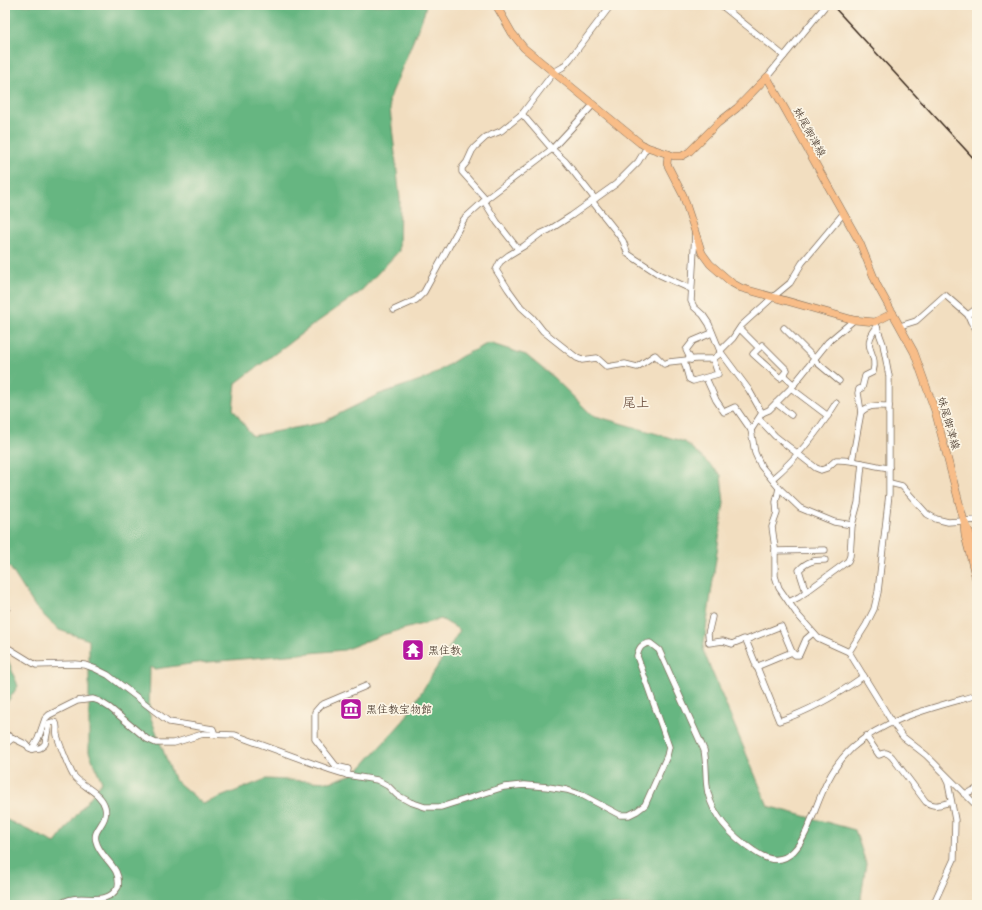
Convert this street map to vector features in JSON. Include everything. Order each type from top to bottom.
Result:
[{"type":"main road","points":[[496,5],[512,33],[524,48],[626,133],[647,147],[674,156],[682,156],[689,152],[718,123],[737,108],[767,77]]},
{"type":"main road","name":"妹尾御津線","points":[[767,77],[860,243],[876,284],[914,352],[925,381],[964,521],[970,533],[977,560]]},
{"type":"main road","points":[[668,154],[667,164],[683,195],[694,233],[705,258],[732,283],[741,288],[854,320],[876,324],[893,313]]},
{"type":"main road","name":"妹尾御津線","points":[[964,521],[965,536],[977,583]]},
{"type":"street","points":[[518,248],[497,222],[485,200],[462,172],[462,168],[467,162],[472,151],[482,140],[501,131],[522,114],[554,72],[566,64],[611,5]]},
{"type":"street","points":[[721,5],[784,56]]},
{"type":"street","points":[[767,77],[825,6]]},
{"type":"street","points":[[394,310],[416,300],[424,292],[464,219],[485,200],[552,149],[593,105]]},
{"type":"street","points":[[522,114],[552,149],[565,161],[623,241],[628,254],[660,275],[691,290]]},
{"type":"street","points":[[647,147],[642,157],[616,184],[567,219],[518,248],[502,260],[497,266],[496,270],[521,307],[532,317],[543,331],[577,358],[582,360],[597,358],[603,365],[611,367],[625,364],[639,367],[655,355],[664,364],[669,362],[713,359],[740,329],[773,297],[790,283],[802,263],[843,214]]},
{"type":"street","points":[[694,233],[691,301],[694,307],[709,324],[720,352],[750,390],[762,413]]},
{"type":"street","points":[[900,326],[916,321],[945,295],[968,315],[977,330]]},
{"type":"street","points":[[968,315],[977,308]]},
{"type":"street","points":[[751,430],[762,413],[769,410],[776,404],[793,386],[828,342],[854,320]]},
{"type":"street","points":[[849,652],[866,625],[874,608],[878,592],[890,483],[889,376],[883,344],[876,324]]},
{"type":"street","points":[[852,461],[861,412],[858,393],[859,389],[862,388],[864,376],[873,372],[874,358],[868,342],[876,324]]},
{"type":"street","points":[[784,328],[815,360],[839,380]]},
{"type":"street","points":[[740,329],[759,348]]},
{"type":"street","points":[[691,360],[686,350],[693,341],[712,333]]},
{"type":"street","points":[[762,345],[787,370],[780,378],[753,354],[759,348],[762,345]]},
{"type":"street","points":[[684,361],[690,381],[718,374],[713,359]]},
{"type":"street","points":[[783,375],[793,386],[828,416]]},
{"type":"street","points":[[706,378],[716,400],[724,412],[735,407],[751,430],[755,453],[761,466],[779,488],[800,508],[834,522],[852,525]]},
{"type":"street","points":[[776,404],[791,415]]},
{"type":"street","points":[[772,479],[799,454],[820,429],[836,404]]},
{"type":"street","points":[[861,412],[866,407],[870,406],[889,406]]},
{"type":"street","points":[[759,419],[775,436],[816,468],[821,470],[827,468],[836,460],[852,461],[889,468]]},
{"type":"street","points":[[789,602],[799,597],[848,561],[850,556],[852,525],[858,503],[862,463]]},
{"type":"street","points":[[890,483],[902,486],[927,514],[936,519],[948,522],[977,520]]},
{"type":"street","points":[[779,488],[776,502],[777,513],[772,527],[775,551],[775,576],[779,588],[797,614],[818,638],[849,652],[892,722],[903,737],[926,755],[977,806]]},
{"type":"street","points":[[775,551],[825,550]]},
{"type":"street","points":[[806,592],[799,570],[809,562],[825,560]]},
{"type":"street","points":[[712,617],[708,634],[709,643],[723,641],[732,644],[781,626],[792,652],[795,655],[799,655],[806,639],[813,633]]},
{"type":"street","points":[[746,640],[779,721],[797,715],[839,693],[864,676]]},
{"type":"street","points":[[32,749],[38,739],[45,719],[49,715],[77,701],[85,699],[99,701],[110,708],[147,739],[156,743],[174,743],[203,734],[235,735],[305,762],[347,775],[377,780],[388,786],[397,795],[410,802],[425,807],[441,807],[504,787],[524,785],[567,790],[582,795],[620,815],[629,815],[645,805],[667,756],[668,747],[637,656],[640,646],[644,643],[650,643],[659,650],[704,750],[708,792],[716,813],[733,835],[746,846],[757,854],[776,859],[791,855],[797,849],[834,769],[866,736],[892,722],[977,695]]},
{"type":"street","points":[[5,646],[36,665],[75,664],[86,665],[96,669],[108,675],[169,722],[213,730],[215,735]]},
{"type":"street","points":[[756,666],[792,652]]},
{"type":"street","points":[[347,775],[348,769],[336,766],[315,739],[315,712],[321,705],[366,686]]},
{"type":"street","points":[[32,749],[43,746],[46,740],[48,725],[50,722],[56,723],[58,735],[73,774],[103,801],[106,816],[96,832],[96,842],[100,850],[115,867],[118,877],[119,883],[116,891],[104,901],[73,899],[65,901],[59,905]]},
{"type":"street","points":[[5,734],[32,749]]},
{"type":"street","points":[[866,736],[879,755],[885,752],[889,753],[926,802],[931,806],[951,802]]},
{"type":"street","points":[[5,743],[13,738]]},
{"type":"street","points":[[933,905],[954,860],[955,820],[948,783],[943,773]]},
{"type":"street","points":[[964,794],[977,788]]},
{"type":"green space","points":[[5,5],[426,5],[424,14],[389,100],[400,199],[399,251],[359,293],[313,325],[236,383],[233,409],[252,436],[321,423],[377,395],[429,377],[462,356],[489,343],[526,355],[554,378],[592,415],[685,442],[721,475],[724,503],[703,650],[768,806],[855,830],[866,863],[860,905],[5,905],[5,819],[55,843],[102,782],[89,752],[89,640],[59,630],[36,608],[9,566],[5,569]],"holes":[[[441,619],[460,630],[404,720],[356,773],[330,782],[266,779],[203,804],[174,779],[149,713],[150,667],[155,669],[197,663],[344,650],[382,635]]]},
{"type":"green space","points":[[5,652],[18,686],[6,704],[5,703]]},
{"type":"railway","points":[[832,5],[977,162]]},
{"type":"place","name":"黒住教","points":[[413,650]]},
{"type":"place","name":"黒住教宝物館","points":[[351,709]]},
{"type":"district","name":"尾上","points":[[636,402]]}]
